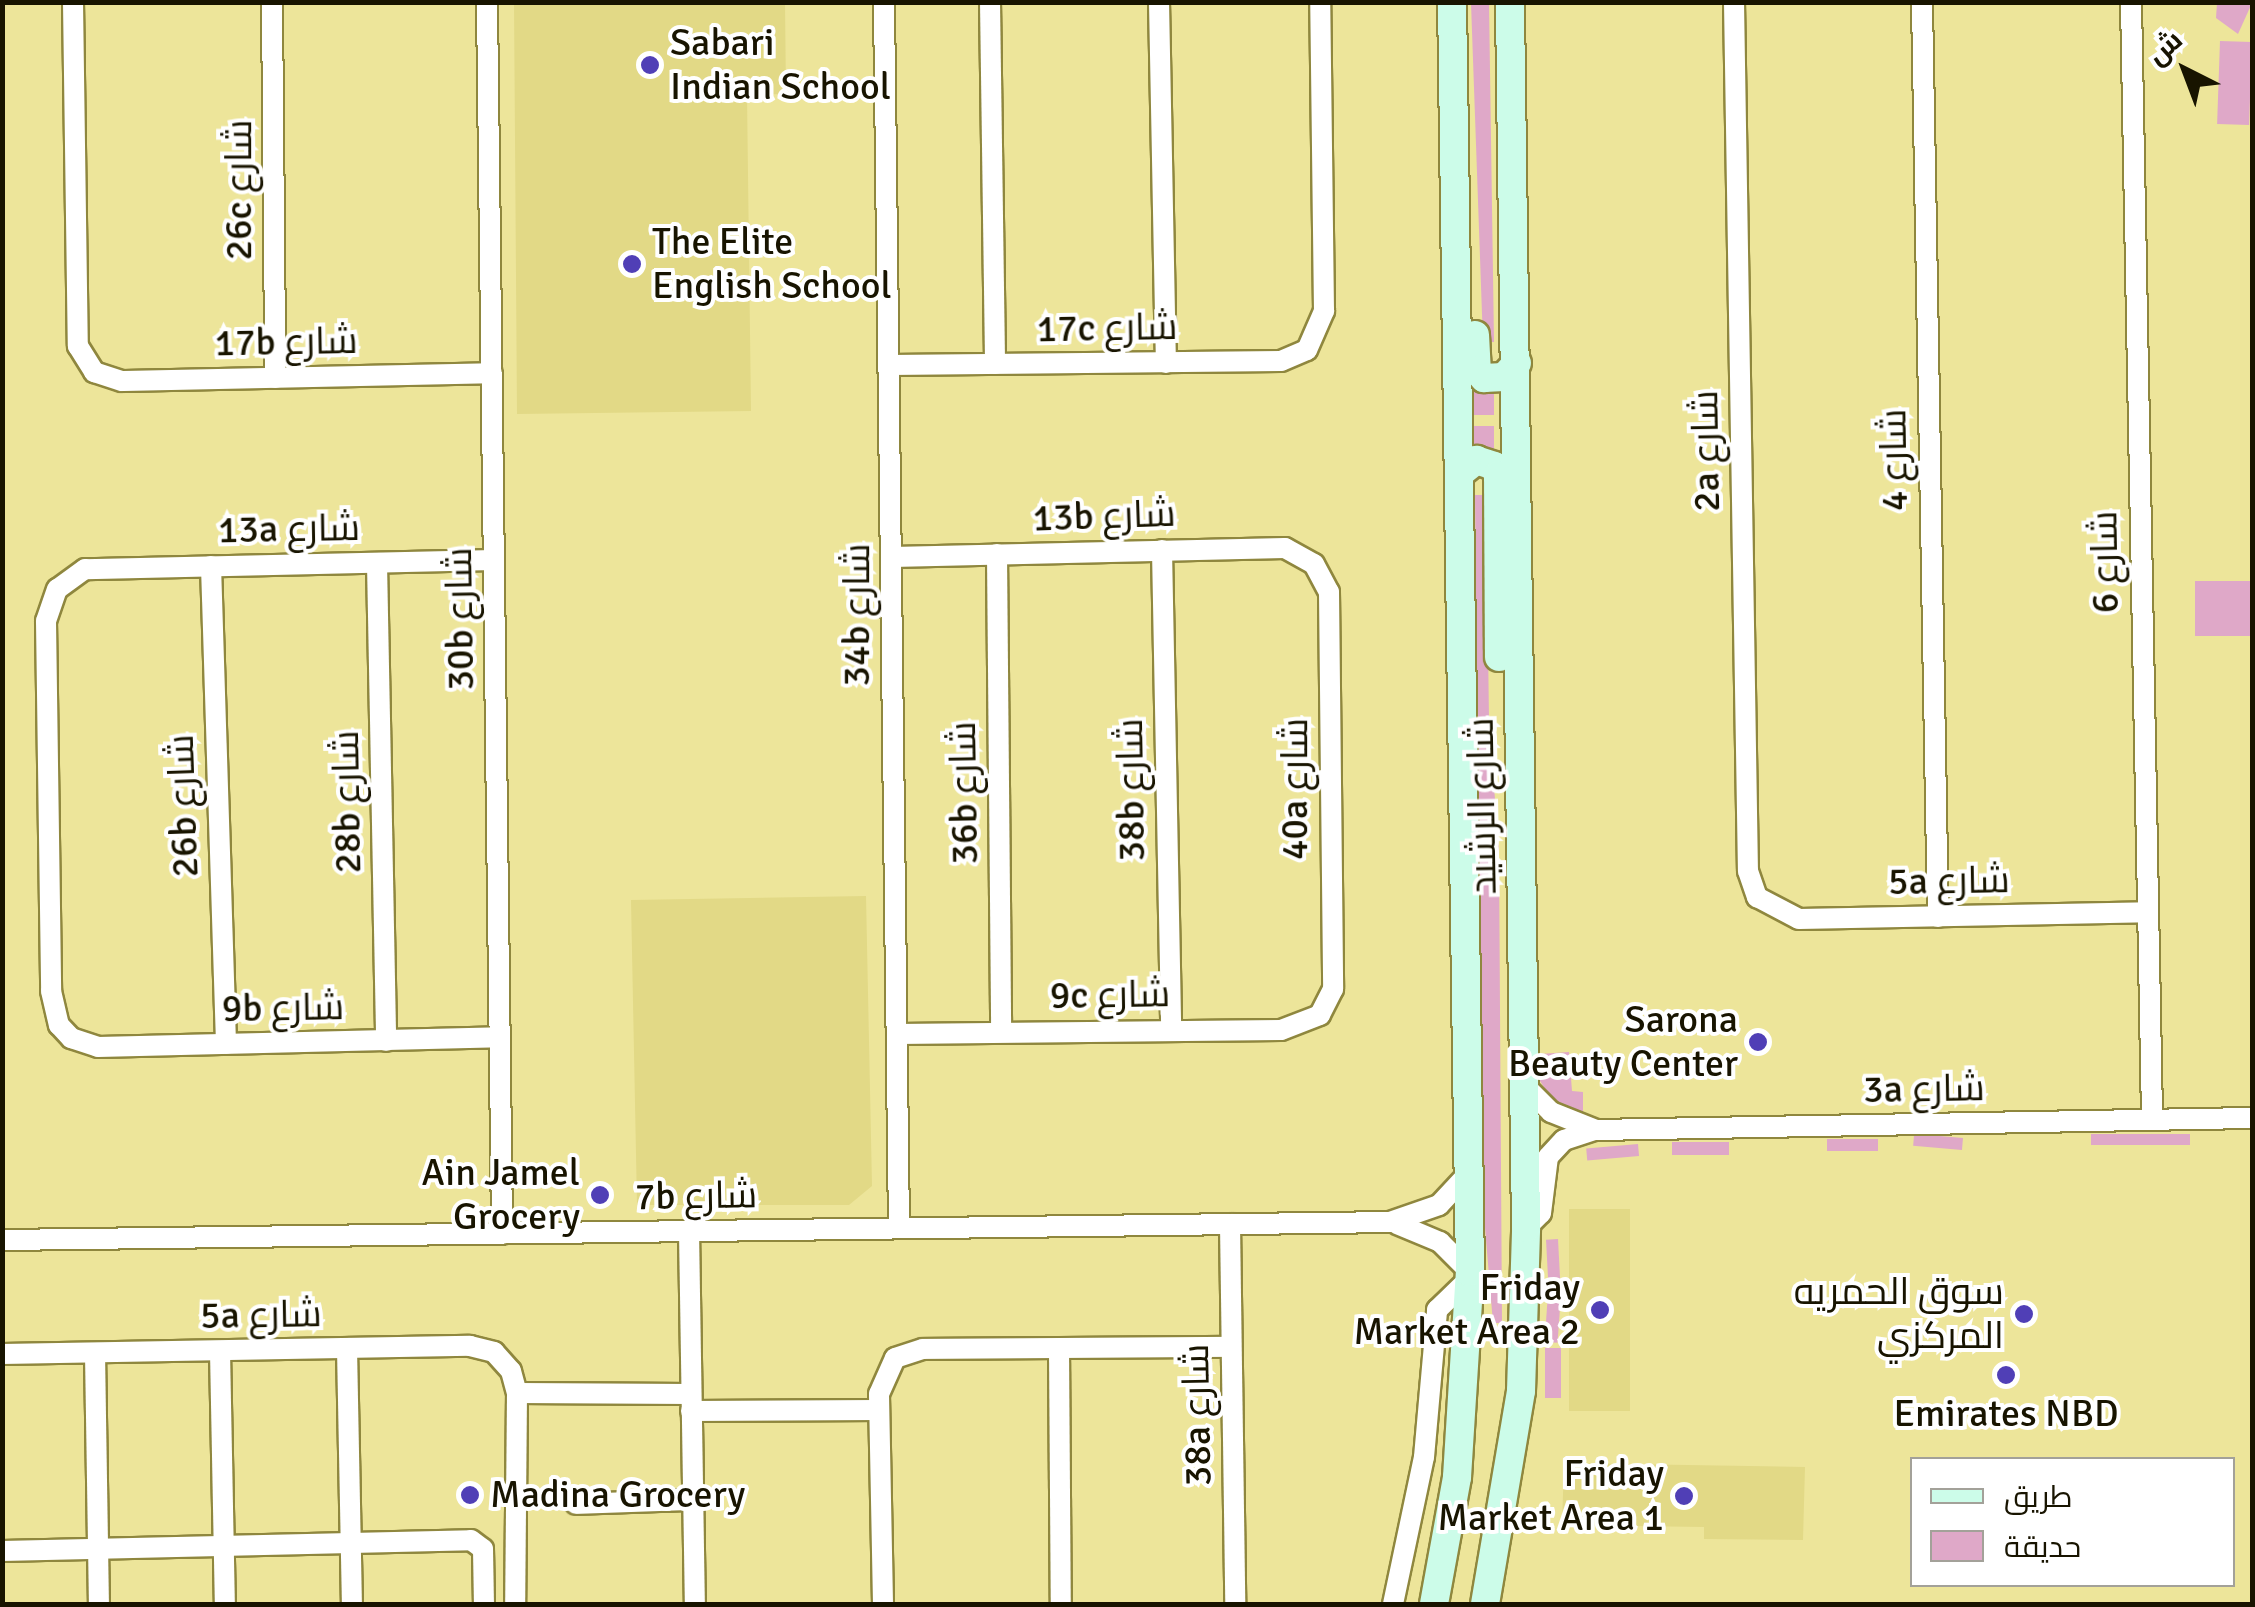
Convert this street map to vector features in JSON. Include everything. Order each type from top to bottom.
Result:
[{"type":"main road","name":"شارع الرشيد","points":[[1434,1602],[1456,1477],[1470,1275],[1452,2]]},
{"type":"main road","name":"شارع الرشيد","points":[[1485,1604],[1520,1408],[1526,1228],[1518,720],[1518,363],[1510,2]]},
{"type":"main road","points":[[1454,164],[1473,198],[1477,370],[1494,380],[1518,363]]},
{"type":"main road","points":[[1460,473],[1476,460],[1494,466],[1498,475],[1499,670],[1518,720]]},
{"type":"street","name":"17b شارع","points":[[73,2],[78,346],[87,365],[122,381],[492,372]]},
{"type":"street","name":"26c شارع","points":[[272,2],[276,378]]},
{"type":"street","name":"30b شارع","points":[[487,2],[502,1234]]},
{"type":"street","name":"34b شارع","points":[[884,2],[900,1227]]},
{"type":"street","points":[[990,2],[995,364]]},
{"type":"street","points":[[1159,2],[1166,362]]},
{"type":"street","name":"17c شارع","points":[[890,366],[1281,362],[1317,339],[1324,311],[1320,2]]},
{"type":"street","name":"2a شارع","points":[[1734,2],[1748,872],[1757,898]]},
{"type":"street","name":"شارع 4","points":[[1922,2],[1938,917]]},
{"type":"street","name":"شارع 6","points":[[2131,2],[2152,1120]]},
{"type":"street","name":"13b شارع","points":[[892,557],[1285,548],[1314,564]]},
{"type":"street","name":"38b شارع","points":[[1162,550],[1170,1028]]},
{"type":"street","name":"36b شارع","points":[[997,554],[1001,1032]]},
{"type":"street","name":"13a شارع","points":[[70,1038],[60,1025],[51,990],[46,621],[57,589],[84,569],[494,560]]},
{"type":"street","name":"28b شارع","points":[[377,563],[386,1041]]},
{"type":"street","name":"40a شارع","points":[[1314,564],[1329,592],[1333,990],[1320,1015]]},
{"type":"street","name":"26b شارع","points":[[211,566],[226,1044]]},
{"type":"street","name":"5a شارع","points":[[1757,898],[1800,919],[2148,912]]},
{"type":"street","name":"9c شارع","points":[[897,1034],[1296,1029],[1320,1015]]},
{"type":"street","name":"9b شارع","points":[[70,1038],[98,1048],[500,1037]]},
{"type":"street","name":"3a شارع","points":[[1522,1083],[1550,1112],[1596,1130]]},
{"type":"street","name":"3a شارع","points":[[1526,1228],[1540,1213],[1548,1156],[1564,1140],[1596,1130],[2252,1118]]},
{"type":"street","name":"7b شارع","points":[[2,1240],[1390,1222],[1439,1205],[1467,1176]]},
{"type":"street","name":"7b شارع","points":[[1390,1222],[1440,1242],[1470,1275]]},
{"type":"street","name":"38a شارع","points":[[1230,1224],[1235,1604]]},
{"type":"street","points":[[690,1231],[695,1604]]},
{"type":"street","points":[[1393,1604],[1424,1458],[1437,1310],[1470,1275]]},
{"type":"street","points":[[883,1604],[879,1410],[881,1380],[895,1358],[923,1349],[1230,1347]]},
{"type":"street","points":[[347,1348],[352,1604]]},
{"type":"street","name":"5a شارع","points":[[2,1354],[482,1348],[511,1370],[516,1393]]},
{"type":"street","points":[[220,1350],[225,1604]]},
{"type":"street","points":[[1059,1350],[1061,1604]]},
{"type":"street","points":[[95,1352],[98,1604]]},
{"type":"street","points":[[515,1604],[516,1393],[879,1410]]},
{"type":"street","points":[[576,1504],[693,1500]]},
{"type":"street","points":[[2,1551],[476,1542],[484,1554],[484,1604]]},
{"type":"shaded area","name":"The Elite English School","points":[[514,3],[785,3],[786,94],[747,95],[751,411],[517,414]]},
{"type":"shaded area","points":[[866,896],[872,1186],[849,1205],[637,1205],[631,900]]},
{"type":"shaded area","name":"Friday Market Area 2","points":[[1569,1209],[1630,1209],[1630,1411],[1569,1411]]},
{"type":"shaded area","name":"Friday Market Area 1","points":[[1564,1463],[1805,1467],[1803,1540],[1704,1539],[1704,1527],[1562,1525]]},
{"type":"green space","points":[[1471,3],[1489,3],[1494,342],[1483,342]]},
{"type":"green space","points":[[2217,3],[2252,3],[2238,34],[2216,18]]},
{"type":"green space","points":[[2220,41],[2252,42],[2249,125],[2217,124]]},
{"type":"green space","points":[[1473,388],[1494,391],[1494,415],[1474,415]]},
{"type":"green space","points":[[1473,426],[1494,426],[1494,451],[1474,447]]},
{"type":"green space","points":[[1475,495],[1486,495],[1489,720],[1499,852],[1502,1323],[1493,1323],[1481,1180]]},
{"type":"green space","points":[[2195,581],[2252,581],[2252,636],[2195,636]]},
{"type":"green space","points":[[1569,1052],[1572,1091],[1583,1092],[1583,1114],[1555,1104],[1540,1081],[1540,1054]]},
{"type":"green space","points":[[1914,1134],[1963,1138],[1962,1150],[1913,1146]]},
{"type":"green space","points":[[2091,1134],[2190,1134],[2190,1145],[2091,1145]]},
{"type":"green space","points":[[1827,1139],[1878,1139],[1878,1151],[1827,1151]]},
{"type":"green space","points":[[1672,1142],[1729,1142],[1729,1155],[1672,1155]]},
{"type":"green space","points":[[1638,1144],[1639,1156],[1587,1160],[1586,1149]]},
{"type":"green space","points":[[1558,1239],[1560,1284],[1548,1285],[1546,1240]]},
{"type":"green space","points":[[1548,1293],[1561,1294],[1558,1343],[1545,1342]]},
{"type":"green space","points":[[1545,1348],[1561,1348],[1561,1398],[1545,1398]]},
{"type":"place","name":"Sabari Indian School","points":[[650,65]]},
{"type":"place","name":"The Elite English School","points":[[632,264]]},
{"type":"place","name":"Sarona Beauty Center","points":[[1758,1042]]},
{"type":"place","name":"Ain Jamel Grocery","points":[[600,1195]]},
{"type":"place","name":"Friday Market Area 2","points":[[1600,1310]]},
{"type":"place","name":"سوق الحمريه المركزي","points":[[2024,1314]]},
{"type":"place","name":"Emirates NBD","points":[[2006,1375]]},
{"type":"place","name":"Madina Grocery","points":[[470,1495]]},
{"type":"place","name":"Friday Market Area 1","points":[[1684,1496]]}]
